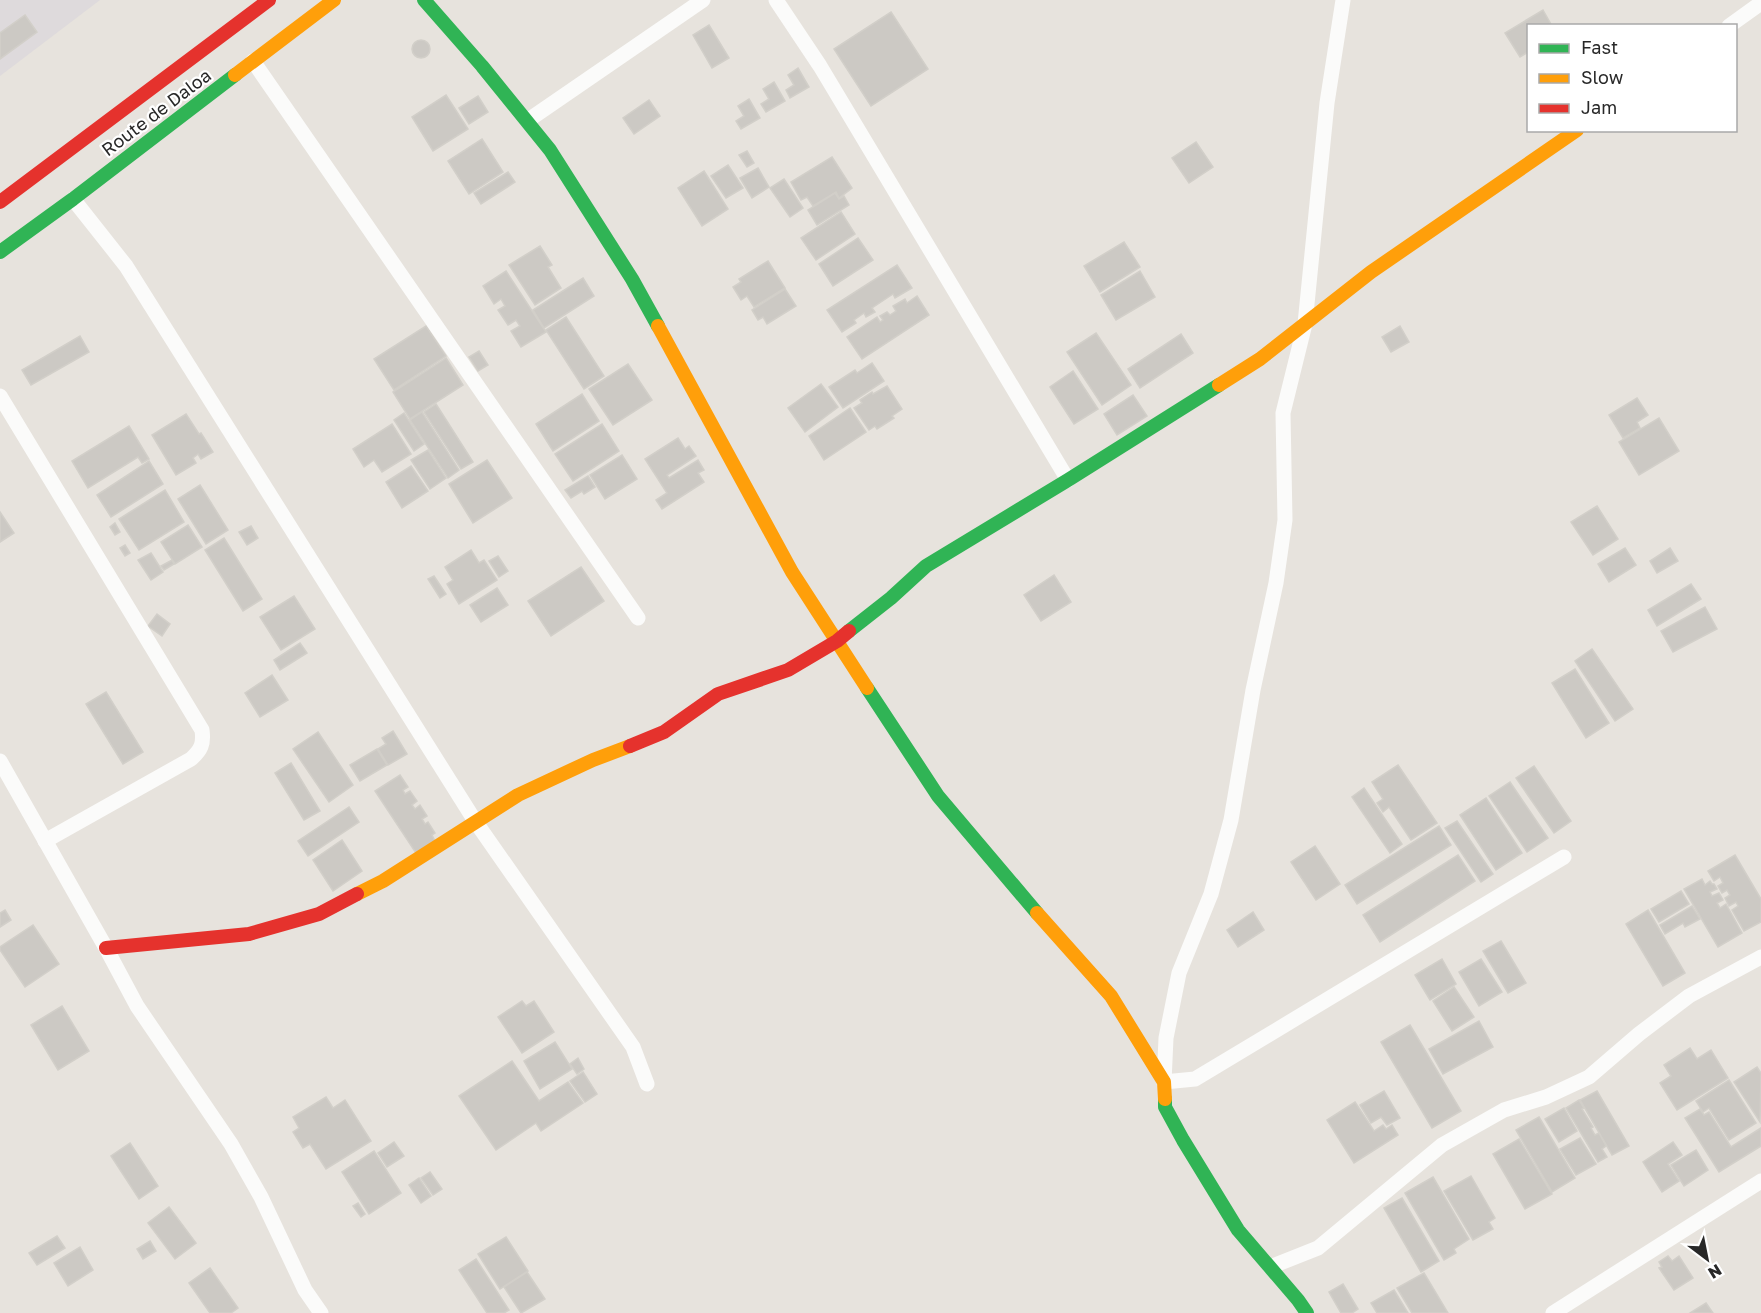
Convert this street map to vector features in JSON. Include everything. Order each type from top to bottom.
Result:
[{"type":"main road","name":"Route de Daloa","points":[[0,202],[269,0]]},
{"type":"main road","name":"Route de Daloa","points":[[0,252],[334,0]]},
{"type":"main road","points":[[424,0],[482,66],[550,150],[632,279],[792,572],[938,796],[1058,938],[1111,996],[1164,1082],[1165,1107],[1238,1230],[1307,1313]]},
{"type":"main road","points":[[106,948],[249,934],[319,914],[383,881],[518,795],[593,760],[664,732],[718,694],[788,670],[837,641],[891,598],[926,566],[1260,359],[1371,272],[1574,132]]},
{"type":"street","points":[[527,122],[703,0]]},
{"type":"street","points":[[776,0],[820,66],[1068,480]]},
{"type":"street","points":[[1343,0],[1327,103],[1305,324],[1283,413],[1285,520],[1276,583],[1253,690],[1231,820],[1211,894],[1179,974],[1166,1038],[1164,1082],[1195,1079],[1564,857]]},
{"type":"street","points":[[1732,24],[1761,3]]},
{"type":"street","points":[[253,61],[638,618]]},
{"type":"street","points":[[73,199],[126,266],[475,821],[633,1047],[647,1084]]},
{"type":"street","points":[[0,396],[202,730],[203,741],[200,751],[191,759],[45,841]]},
{"type":"street","points":[[0,761],[137,1006],[231,1144],[261,1197],[304,1290],[321,1313]]},
{"type":"street","points":[[1270,1267],[1318,1248],[1442,1145],[1504,1110],[1546,1097],[1589,1077],[1689,996],[1761,957]]},
{"type":"street","points":[[1553,1313],[1761,1181]]},
{"type":"shaded area","points":[[0,0],[100,0],[0,76]]},
{"type":"building","points":[[1543,10],[1551,24],[1527,24],[1527,53],[1520,57],[1505,33]]},
{"type":"building","points":[[891,12],[928,69],[871,106],[834,49]]},
{"type":"building","points":[[25,15],[37,32],[0,59],[0,33]]},
{"type":"building","points":[[709,25],[729,58],[712,68],[693,35]]},
{"type":"building","points":[[421,40],[427,43],[430,49],[427,55],[421,58],[415,55],[412,49],[415,43]]},
{"type":"building","points":[[798,68],[809,87],[790,98],[786,90],[794,85],[788,75]]},
{"type":"building","points":[[774,82],[785,101],[766,112],[761,104],[769,99],[763,89]]},
{"type":"building","points":[[446,95],[468,129],[433,151],[412,117]]},
{"type":"building","points":[[478,96],[488,112],[469,124],[459,108]]},
{"type":"building","points":[[749,99],[760,118],[741,129],[736,121],[744,116],[738,106]]},
{"type":"building","points":[[649,100],[660,116],[634,134],[623,118]]},
{"type":"building","points":[[482,139],[503,172],[469,194],[448,161]]},
{"type":"building","points":[[1196,142],[1213,167],[1189,183],[1172,158]]},
{"type":"building","points":[[747,151],[754,163],[747,167],[739,155]]},
{"type":"building","points":[[832,157],[852,188],[839,198],[836,192],[813,206],[807,197],[801,200],[791,182]]},
{"type":"building","points":[[728,165],[743,188],[726,198],[711,176]]},
{"type":"building","points":[[758,168],[769,187],[752,198],[740,178]]},
{"type":"building","points":[[704,171],[728,209],[702,226],[678,188]]},
{"type":"building","points":[[508,172],[515,182],[481,204],[474,193]]},
{"type":"building","points":[[784,179],[803,208],[790,217],[770,188]]},
{"type":"building","points":[[835,193],[839,199],[844,196],[849,205],[817,225],[808,210]]},
{"type":"building","points":[[841,212],[855,234],[816,260],[801,238]]},
{"type":"building","points":[[858,238],[873,260],[833,286],[819,264]]},
{"type":"building","points":[[1124,242],[1140,267],[1100,292],[1084,266]]},
{"type":"building","points":[[540,246],[552,265],[548,267],[561,288],[535,305],[509,265]]},
{"type":"building","points":[[768,261],[785,288],[754,307],[747,296],[741,300],[733,287],[741,282],[739,279]]},
{"type":"building","points":[[897,265],[912,288],[895,298],[893,294],[872,308],[875,312],[866,317],[864,313],[854,320],[856,323],[842,332],[827,310]]},
{"type":"building","points":[[506,271],[546,332],[521,347],[511,331],[520,326],[516,320],[508,325],[498,310],[505,306],[501,299],[494,304],[483,286]]},
{"type":"building","points":[[1140,271],[1155,297],[1116,320],[1101,295]]},
{"type":"building","points":[[583,278],[594,296],[544,328],[533,310]]},
{"type":"building","points":[[785,289],[796,306],[767,324],[763,317],[758,320],[752,310]]},
{"type":"building","points":[[917,296],[929,315],[862,359],[847,337],[877,317],[880,322],[883,320],[880,316],[887,312],[890,315],[896,311],[893,306],[905,299],[907,303]]},
{"type":"building","points":[[566,317],[604,376],[584,389],[546,330]]},
{"type":"building","points":[[426,326],[446,356],[394,390],[374,359]]},
{"type":"building","points":[[1400,326],[1409,342],[1391,352],[1382,337]]},
{"type":"building","points":[[1096,333],[1131,385],[1102,405],[1067,352]]},
{"type":"building","points":[[1181,334],[1193,353],[1140,388],[1128,369]]},
{"type":"building","points":[[80,336],[89,352],[31,385],[22,370]]},
{"type":"building","points":[[479,351],[488,365],[478,371],[469,357]]},
{"type":"building","points":[[446,358],[463,385],[410,419],[393,392]]},
{"type":"building","points":[[872,363],[884,381],[843,408],[829,387],[855,370],[857,373]]},
{"type":"building","points":[[628,364],[652,400],[613,425],[589,389]]},
{"type":"building","points":[[1073,371],[1098,409],[1074,424],[1050,387]]},
{"type":"building","points":[[821,384],[838,407],[805,432],[788,408]]},
{"type":"building","points":[[887,386],[902,409],[892,416],[894,418],[877,429],[875,426],[869,430],[854,408],[862,403],[860,400],[872,392],[873,394]]},
{"type":"building","points":[[582,394],[599,421],[553,451],[536,424]]},
{"type":"building","points":[[1133,395],[1147,416],[1117,435],[1104,414]]},
{"type":"building","points":[[1637,398],[1648,415],[1637,422],[1640,428],[1623,438],[1609,415]]},
{"type":"building","points":[[436,404],[473,462],[461,469],[424,412]]},
{"type":"building","points":[[850,408],[866,432],[824,460],[809,436]]},
{"type":"building","points":[[422,412],[459,470],[448,478],[410,420]]},
{"type":"building","points":[[404,413],[424,444],[414,451],[394,420]]},
{"type":"building","points":[[186,414],[213,452],[201,459],[198,454],[193,458],[196,463],[176,475],[152,435]]},
{"type":"building","points":[[1659,418],[1679,451],[1639,475],[1619,442]]},
{"type":"building","points":[[392,424],[411,454],[382,472],[374,460],[364,467],[353,449]]},
{"type":"building","points":[[602,424],[619,451],[573,481],[555,454]]},
{"type":"building","points":[[129,426],[149,459],[142,463],[138,457],[88,488],[72,461]]},
{"type":"building","points":[[678,438],[685,449],[689,446],[696,456],[667,475],[669,478],[698,460],[704,470],[698,473],[704,482],[662,509],[656,500],[667,493],[645,459]]},
{"type":"building","points":[[428,450],[446,478],[430,489],[411,460]]},
{"type":"building","points":[[622,455],[637,479],[605,499],[590,475]]},
{"type":"building","points":[[487,460],[512,498],[473,523],[449,484]]},
{"type":"building","points":[[149,461],[163,484],[111,517],[97,495]]},
{"type":"building","points":[[411,466],[428,491],[402,508],[386,482]]},
{"type":"building","points":[[588,476],[595,487],[571,498],[565,490]]},
{"type":"building","points":[[200,485],[228,530],[206,544],[178,499]]},
{"type":"building","points":[[165,490],[184,522],[139,550],[119,519]]},
{"type":"building","points":[[1597,506],[1618,539],[1593,555],[1571,522]]},
{"type":"building","points":[[0,512],[14,533],[0,542]]},
{"type":"building","points":[[115,523],[120,532],[115,535],[110,527]]},
{"type":"building","points":[[188,525],[202,547],[175,564],[161,542]]},
{"type":"building","points":[[251,526],[258,538],[247,545],[239,532]]},
{"type":"building","points":[[224,538],[262,599],[243,611],[205,550]]},
{"type":"building","points":[[125,545],[130,553],[125,556],[120,548]]},
{"type":"building","points":[[1625,548],[1636,565],[1609,582],[1598,564]]},
{"type":"building","points":[[1670,548],[1678,561],[1657,573],[1650,561]]},
{"type":"building","points":[[471,550],[479,563],[484,560],[497,580],[459,604],[447,584],[453,580],[445,567]]},
{"type":"building","points":[[151,553],[163,572],[151,580],[138,560]]},
{"type":"building","points":[[498,556],[508,571],[499,577],[489,561]]},
{"type":"building","points":[[172,560],[174,564],[164,570],[161,566]]},
{"type":"building","points":[[581,567],[604,601],[551,636],[528,601]]},
{"type":"building","points":[[1054,575],[1071,602],[1041,621],[1024,595]]},
{"type":"building","points":[[434,576],[446,594],[440,598],[428,579]]},
{"type":"building","points":[[1691,584],[1701,599],[1657,626],[1648,610]]},
{"type":"building","points":[[497,588],[508,605],[481,622],[470,605]]},
{"type":"building","points":[[294,596],[315,629],[281,650],[260,617]]},
{"type":"building","points":[[1705,607],[1717,629],[1673,652],[1661,631]]},
{"type":"building","points":[[157,614],[170,624],[162,636],[148,626]]},
{"type":"building","points":[[300,643],[307,653],[280,670],[274,660]]},
{"type":"building","points":[[1592,649],[1633,709],[1615,721],[1575,661]]},
{"type":"building","points":[[1575,669],[1609,723],[1586,738],[1552,683]]},
{"type":"building","points":[[272,675],[288,700],[260,717],[245,693]]},
{"type":"building","points":[[106,692],[143,752],[123,764],[86,704]]},
{"type":"building","points":[[393,731],[407,754],[388,765],[378,749],[386,744],[382,738]]},
{"type":"building","points":[[318,732],[353,785],[329,802],[293,749]]},
{"type":"building","points":[[377,749],[387,765],[360,781],[350,765]]},
{"type":"building","points":[[291,763],[320,811],[304,820],[275,773]]},
{"type":"building","points":[[1398,765],[1437,823],[1411,840],[1389,807],[1383,812],[1377,803],[1383,799],[1372,782]]},
{"type":"building","points":[[1534,766],[1571,821],[1554,833],[1516,778]]},
{"type":"building","points":[[400,775],[408,787],[403,790],[405,794],[410,791],[417,801],[412,805],[415,809],[420,805],[427,816],[422,819],[425,824],[428,822],[435,833],[432,835],[435,841],[416,853],[375,791]]},
{"type":"building","points":[[1510,782],[1548,838],[1527,852],[1489,796]]},
{"type":"building","points":[[1364,788],[1402,844],[1390,853],[1352,797]]},
{"type":"building","points":[[1486,798],[1522,853],[1496,870],[1460,815]]},
{"type":"building","points":[[349,807],[359,822],[308,856],[298,841]]},
{"type":"building","points":[[1457,821],[1493,874],[1481,882],[1445,828]]},
{"type":"building","points":[[1439,826],[1451,845],[1357,904],[1345,885]]},
{"type":"building","points":[[342,840],[362,871],[333,891],[313,860]]},
{"type":"building","points":[[1315,846],[1340,884],[1316,900],[1291,862]]},
{"type":"building","points":[[1458,855],[1475,881],[1380,942],[1363,915]]},
{"type":"building","points":[[1735,855],[1761,899],[1761,922],[1744,931],[1732,910],[1738,906],[1736,902],[1729,906],[1725,898],[1730,895],[1727,890],[1722,893],[1718,886],[1723,883],[1720,877],[1714,881],[1708,871]]},
{"type":"building","points":[[1702,879],[1705,885],[1710,881],[1714,884],[1717,889],[1710,892],[1712,896],[1719,893],[1723,900],[1717,903],[1720,908],[1726,904],[1742,933],[1718,947],[1684,889]]},
{"type":"building","points":[[1681,891],[1689,904],[1659,922],[1651,909]]},
{"type":"building","points":[[1692,906],[1700,919],[1685,927],[1683,923],[1665,934],[1660,925]]},
{"type":"building","points":[[5,910],[11,920],[0,927],[0,913]]},
{"type":"building","points":[[1648,910],[1685,973],[1663,986],[1626,924]]},
{"type":"building","points":[[1253,912],[1264,930],[1238,947],[1227,930]]},
{"type":"building","points":[[33,925],[59,964],[25,987],[0,947]]},
{"type":"building","points":[[1501,941],[1526,983],[1508,993],[1483,951]]},
{"type":"building","points":[[1442,959],[1456,984],[1430,1000],[1415,975]]},
{"type":"building","points":[[1481,959],[1502,992],[1479,1006],[1459,972]]},
{"type":"building","points":[[1454,987],[1474,1017],[1452,1031],[1433,1001]]},
{"type":"building","points":[[522,1001],[526,1006],[534,1001],[554,1032],[522,1053],[498,1017]]},
{"type":"building","points":[[62,1006],[89,1051],[58,1070],[31,1025]]},
{"type":"building","points":[[1479,1021],[1493,1047],[1443,1074],[1429,1049]]},
{"type":"building","points":[[1410,1025],[1461,1111],[1432,1128],[1381,1042]]},
{"type":"building","points":[[555,1042],[572,1069],[540,1089],[524,1061]]},
{"type":"building","points":[[1690,1048],[1697,1059],[1711,1050],[1728,1078],[1677,1110],[1660,1083],[1671,1076],[1664,1065]]},
{"type":"building","points":[[578,1058],[584,1069],[577,1074],[570,1064]]},
{"type":"building","points":[[512,1061],[539,1101],[568,1082],[583,1103],[541,1131],[536,1123],[496,1150],[459,1096]]},
{"type":"building","points":[[1757,1067],[1761,1073],[1760,1122],[1734,1082]]},
{"type":"building","points":[[583,1072],[597,1094],[585,1102],[570,1081]]},
{"type":"building","points":[[1729,1080],[1756,1123],[1729,1140],[1709,1108],[1703,1112],[1696,1101]]},
{"type":"building","points":[[1384,1091],[1400,1118],[1387,1125],[1381,1117],[1371,1123],[1360,1105]]},
{"type":"building","points":[[1597,1091],[1629,1146],[1612,1155],[1580,1100]]},
{"type":"building","points":[[326,1097],[333,1108],[345,1100],[371,1141],[326,1169],[310,1144],[303,1148],[293,1132],[299,1128],[293,1117]]},
{"type":"building","points":[[1579,1100],[1595,1135],[1599,1133],[1606,1146],[1602,1149],[1607,1157],[1598,1162],[1566,1108]]},
{"type":"building","points":[[1355,1102],[1374,1131],[1383,1125],[1386,1129],[1392,1125],[1398,1135],[1354,1163],[1327,1120]]},
{"type":"building","points":[[1564,1108],[1577,1131],[1559,1142],[1545,1119]]},
{"type":"building","points":[[1700,1109],[1704,1115],[1709,1112],[1731,1147],[1761,1128],[1761,1146],[1719,1172],[1685,1118]]},
{"type":"building","points":[[1539,1117],[1575,1178],[1552,1192],[1516,1130]]},
{"type":"building","points":[[1580,1138],[1596,1164],[1576,1175],[1560,1149]]},
{"type":"building","points":[[1519,1139],[1552,1194],[1525,1209],[1493,1154]]},
{"type":"building","points":[[394,1142],[404,1156],[387,1167],[378,1153]]},
{"type":"building","points":[[1673,1142],[1682,1155],[1668,1164],[1679,1181],[1662,1192],[1643,1162]]},
{"type":"building","points":[[130,1143],[158,1186],[139,1199],[111,1156]]},
{"type":"building","points":[[1696,1150],[1708,1170],[1684,1186],[1671,1165]]},
{"type":"building","points":[[374,1151],[401,1193],[369,1214],[342,1172]]},
{"type":"building","points":[[430,1172],[442,1189],[433,1195],[421,1178]]},
{"type":"building","points":[[1471,1176],[1495,1218],[1489,1222],[1493,1229],[1473,1240],[1444,1191]]},
{"type":"building","points":[[1433,1177],[1469,1239],[1454,1249],[1456,1253],[1444,1260],[1405,1193]]},
{"type":"building","points":[[419,1178],[431,1196],[421,1203],[409,1185]]},
{"type":"building","points":[[1402,1198],[1439,1261],[1421,1272],[1384,1208]]},
{"type":"building","points":[[358,1203],[365,1214],[361,1217],[353,1206]]},
{"type":"building","points":[[169,1207],[196,1243],[175,1259],[148,1223]]},
{"type":"building","points":[[57,1236],[65,1248],[37,1265],[29,1253]]},
{"type":"building","points":[[506,1237],[528,1271],[500,1289],[478,1254]]},
{"type":"building","points":[[150,1241],[156,1251],[143,1259],[137,1249]]},
{"type":"building","points":[[80,1247],[93,1270],[68,1286],[54,1263]]},
{"type":"building","points":[[1668,1256],[1672,1261],[1679,1256],[1693,1278],[1674,1290],[1659,1268],[1662,1267],[1659,1262]]},
{"type":"building","points":[[476,1259],[509,1310],[504,1313],[487,1313],[459,1270]]},
{"type":"building","points":[[210,1268],[238,1308],[231,1313],[210,1313],[189,1283]]},
{"type":"building","points":[[527,1272],[545,1299],[521,1313],[504,1287]]},
{"type":"building","points":[[1424,1273],[1448,1313],[1412,1313],[1397,1288]]},
{"type":"building","points":[[1343,1284],[1358,1309],[1352,1313],[1341,1313],[1329,1292]]},
{"type":"building","points":[[1394,1290],[1408,1313],[1377,1313],[1371,1303]]},
{"type":"building","points":[[1706,1303],[1713,1313],[1690,1313]]},
{"type":"traffic: fast","points":[[424,0],[482,66],[550,150],[632,279],[658,326]]},
{"type":"traffic: fast","points":[[0,252],[235,75]]},
{"type":"traffic: fast","points":[[849,631],[891,598],[926,566],[1219,385]]},
{"type":"traffic: fast","points":[[867,688],[938,796],[1037,913]]},
{"type":"traffic: fast","points":[[1165,1099],[1165,1107],[1183,1140],[1238,1230],[1307,1313]]},
{"type":"traffic: slow","points":[[235,75],[334,0]]},
{"type":"traffic: slow","points":[[1219,385],[1260,359],[1371,272],[1574,132]]},
{"type":"traffic: slow","points":[[658,326],[792,572],[867,688]]},
{"type":"traffic: slow","points":[[357,894],[383,881],[518,795],[593,760],[630,746]]},
{"type":"traffic: slow","points":[[1037,913],[1111,996],[1164,1082],[1165,1099]]},
{"type":"traffic: jam","points":[[0,202],[269,0]]},
{"type":"traffic: jam","points":[[630,746],[664,732],[718,694],[788,670],[837,641],[849,631]]},
{"type":"traffic: jam","points":[[106,948],[249,934],[319,914],[357,894]]}]
